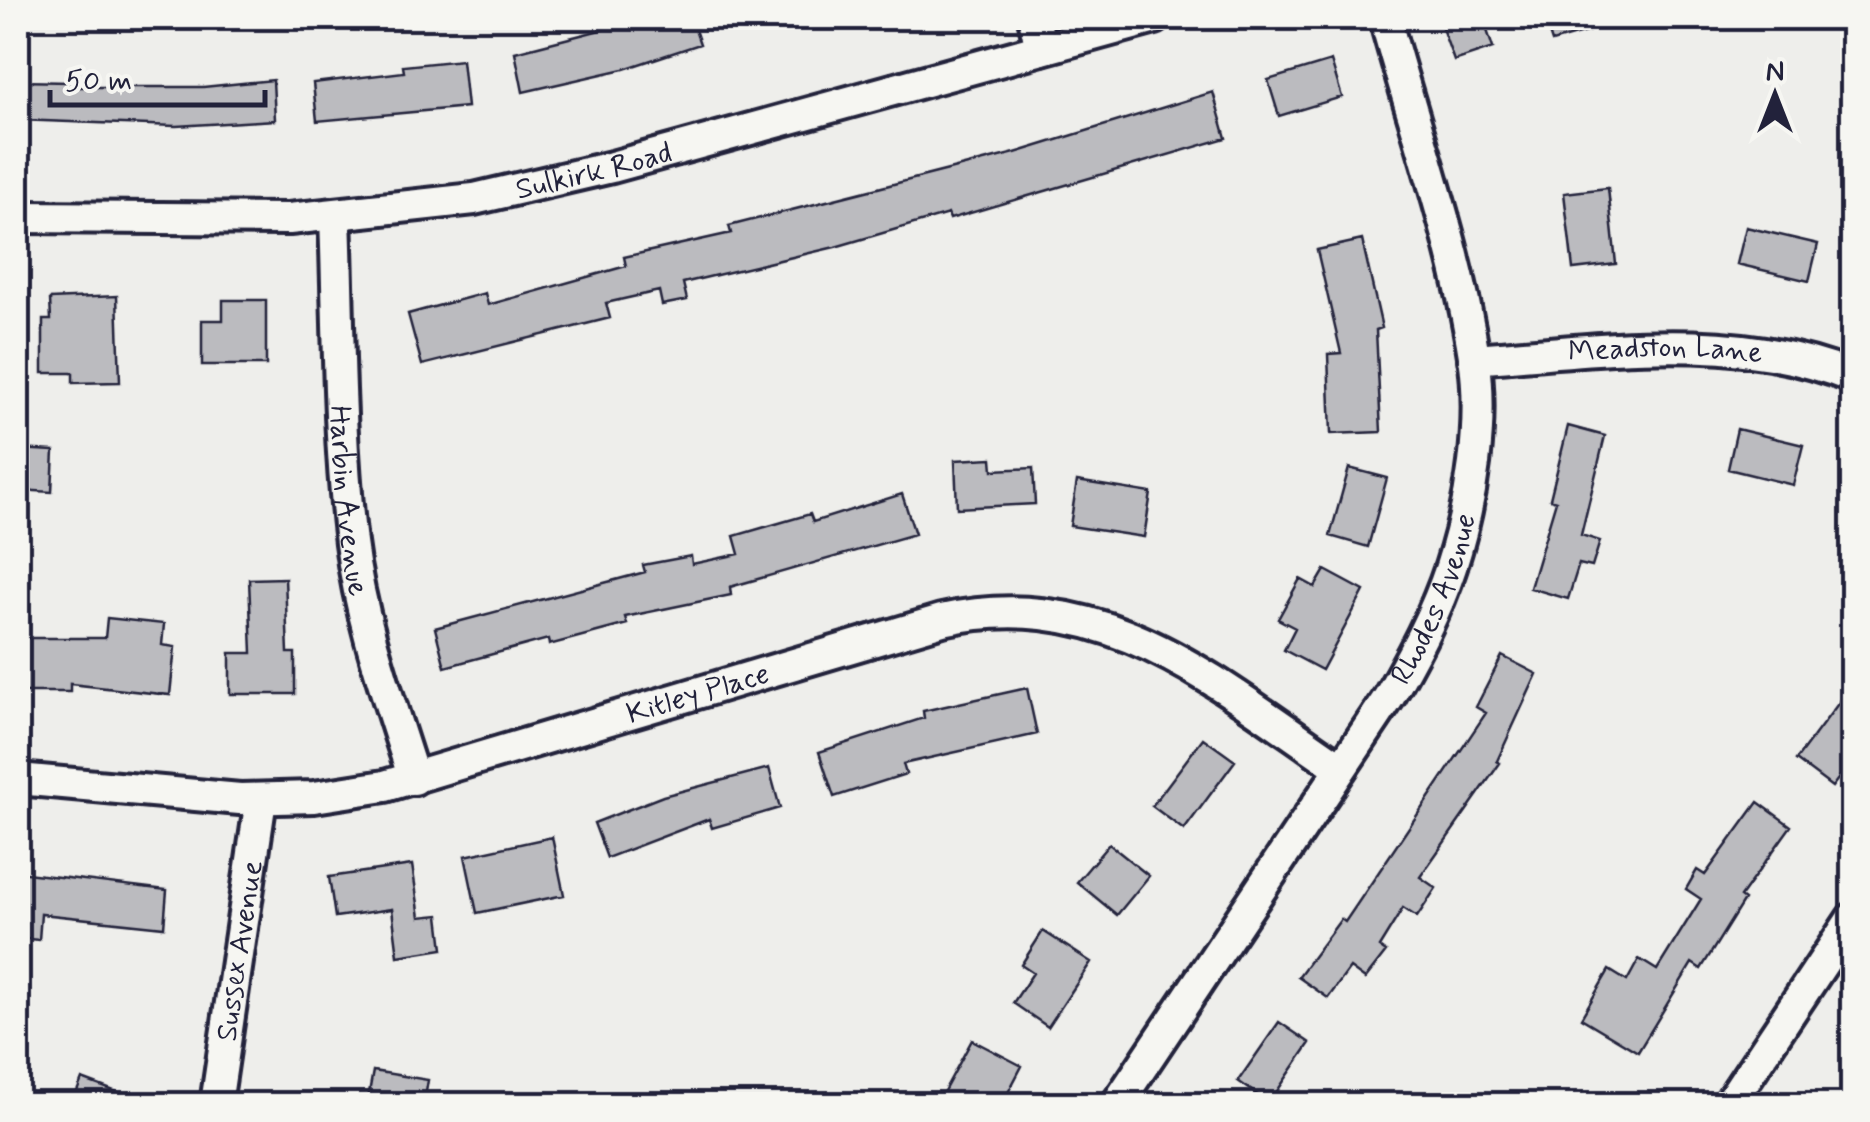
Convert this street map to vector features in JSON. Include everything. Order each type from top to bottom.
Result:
[{"type":"street","points":[[1034,18],[1041,49]]},
{"type":"street","name":"Sulkirk Road","points":[[18,217],[335,216],[522,190],[1155,18]]},
{"type":"street","name":"Rhodes Avenue","points":[[1117,1104],[1341,768],[1424,634],[1450,570],[1467,506],[1475,440],[1474,358],[1458,284],[1385,18]]},
{"type":"street","name":"Harbin Avenue","points":[[335,216],[351,545],[372,643],[414,779]]},
{"type":"street","name":"Meadston Lane","points":[[1474,358],[1664,346],[1727,348],[1790,358],[1852,377]]},
{"type":"street","name":"Kitley Place","points":[[18,780],[261,799],[314,796],[414,779],[942,620],[1014,611],[1076,618],[1148,642],[1341,768]]},
{"type":"street","name":"Sussex Avenue","points":[[216,1104],[261,799]]},
{"type":"street","points":[[1729,1104],[1852,919]]},
{"type":"building","points":[[647,18],[691,18],[700,44],[624,69],[523,92],[515,52]]},
{"type":"building","points":[[1483,18],[1493,48],[1454,61],[1442,28]]},
{"type":"building","points":[[1544,18],[1613,18],[1613,24],[1552,42]]},
{"type":"building","points":[[462,60],[467,107],[317,121],[313,83],[404,72],[403,66]]},
{"type":"building","points":[[1331,61],[1342,97],[1279,116],[1268,80]]},
{"type":"building","points":[[273,80],[275,120],[176,126],[18,120],[18,81],[70,82],[70,87],[203,87]]},
{"type":"building","points":[[1213,92],[1226,138],[950,219],[948,214],[835,247],[683,283],[687,300],[662,305],[659,291],[606,303],[610,318],[422,365],[408,314],[485,293],[488,305],[626,266],[624,257],[731,233],[729,226],[1015,153]]},
{"type":"building","points":[[1608,188],[1616,264],[1573,269],[1564,193]]},
{"type":"building","points":[[1746,227],[1818,244],[1809,281],[1737,264]]},
{"type":"building","points":[[1362,240],[1382,328],[1376,330],[1381,432],[1331,434],[1328,354],[1341,353],[1317,250]]},
{"type":"building","points":[[117,296],[120,382],[73,383],[73,373],[43,373],[43,320],[51,320],[50,299]]},
{"type":"building","points":[[223,300],[266,300],[266,365],[202,365],[202,320],[223,320]]},
{"type":"building","points":[[1568,426],[1605,436],[1581,535],[1600,541],[1592,567],[1579,564],[1568,599],[1530,588],[1556,501],[1550,499]]},
{"type":"building","points":[[1737,429],[1803,445],[1793,485],[1728,469]]},
{"type":"building","points":[[18,449],[54,451],[52,492],[18,490]]},
{"type":"building","points":[[992,458],[993,470],[1033,468],[1035,504],[957,508],[955,460]]},
{"type":"building","points":[[1349,468],[1387,478],[1368,547],[1330,536]]},
{"type":"building","points":[[1077,481],[1151,493],[1144,537],[1070,526]]},
{"type":"building","points":[[902,494],[915,534],[730,587],[731,595],[625,617],[627,624],[549,645],[548,639],[445,667],[435,628],[645,572],[643,565],[691,556],[692,564],[739,554],[734,536],[810,514],[813,522]]},
{"type":"building","points":[[1325,570],[1364,591],[1322,670],[1284,650],[1295,628],[1278,619],[1300,579],[1315,587]]},
{"type":"building","points":[[285,578],[288,653],[295,653],[295,694],[230,694],[230,653],[252,653],[249,579]]},
{"type":"building","points":[[107,618],[164,624],[162,645],[175,647],[170,695],[70,684],[70,692],[18,692],[18,638],[105,638]]},
{"type":"building","points":[[1502,656],[1537,674],[1497,761],[1500,763],[1420,877],[1436,888],[1417,917],[1403,908],[1379,947],[1386,952],[1365,979],[1350,968],[1328,998],[1298,977],[1341,919],[1345,922],[1486,713],[1476,707]]},
{"type":"building","points":[[1852,685],[1852,760],[1832,787],[1796,760]]},
{"type":"building","points":[[1027,688],[1037,734],[903,764],[906,774],[834,797],[819,752],[924,718],[923,711]]},
{"type":"building","points":[[1203,738],[1235,761],[1184,830],[1152,806]]},
{"type":"building","points":[[769,768],[780,808],[712,828],[709,819],[607,858],[594,823],[663,796]]},
{"type":"building","points":[[1758,802],[1791,826],[1740,897],[1744,900],[1701,969],[1692,963],[1638,1052],[1581,1018],[1609,970],[1627,981],[1639,959],[1657,970],[1701,899],[1686,889],[1697,870],[1705,875]]},
{"type":"building","points":[[552,837],[564,895],[477,913],[465,856]]},
{"type":"building","points":[[1109,844],[1149,876],[1117,915],[1077,882]]},
{"type":"building","points":[[412,865],[420,917],[439,915],[443,949],[398,956],[392,909],[335,917],[329,877]]},
{"type":"building","points":[[18,872],[167,890],[164,927],[41,914],[39,940],[18,938]]},
{"type":"building","points":[[1043,931],[1091,962],[1048,1027],[1013,1003],[1033,973],[1021,965]]},
{"type":"building","points":[[1279,1022],[1310,1043],[1269,1103],[1238,1081]]},
{"type":"building","points":[[972,1040],[1022,1066],[1002,1104],[937,1104]]},
{"type":"building","points":[[373,1071],[428,1080],[424,1104],[367,1104]]},
{"type":"building","points":[[82,1079],[144,1102],[144,1104],[72,1104]]}]
